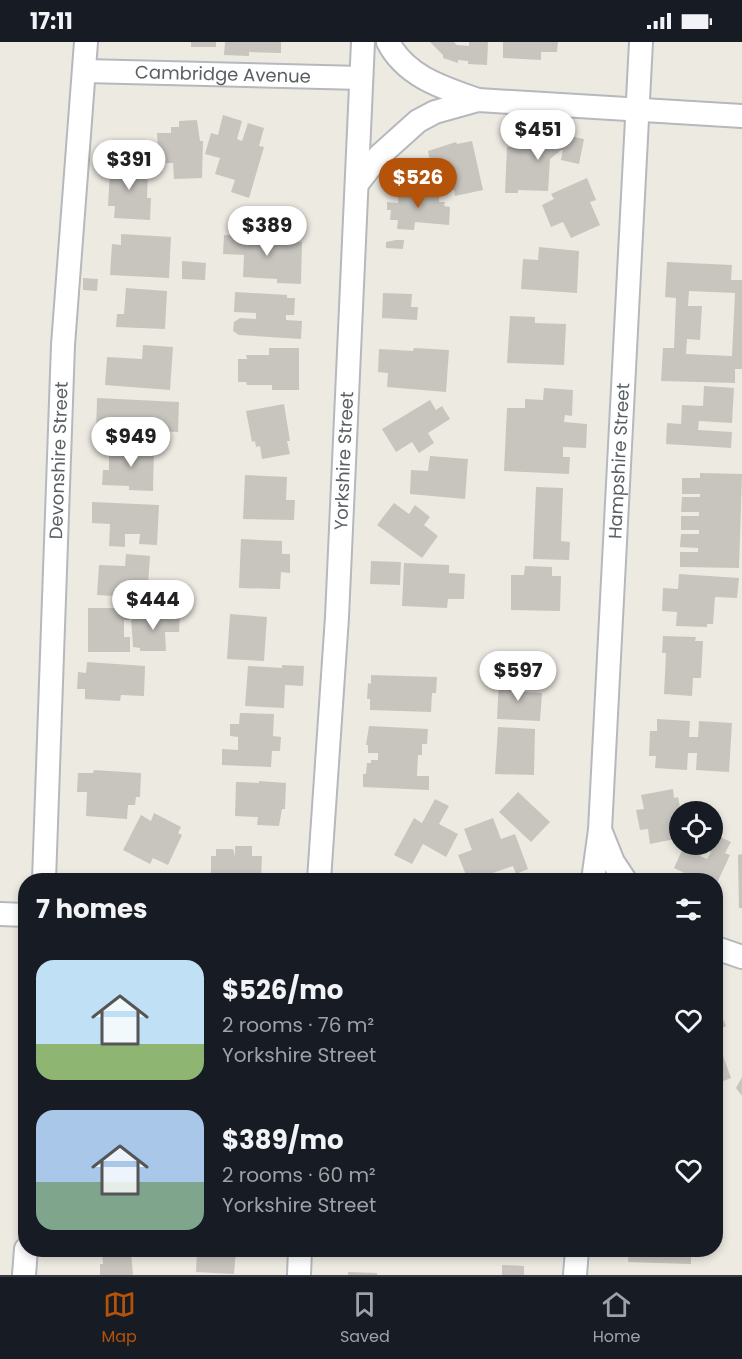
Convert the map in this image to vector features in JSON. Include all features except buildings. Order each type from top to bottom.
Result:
[{"type":"street","name":"Devonshire Street","points":[[44,873],[63,345],[86,42]]},
{"type":"street","name":"Yorkshire Street","points":[[319,873],[337,618],[363,42]]},
{"type":"street","points":[[388,42],[403,64],[420,76],[478,100],[742,116]]},
{"type":"street","name":"Hampshire Street","points":[[594,873],[600,830],[641,42]]},
{"type":"street","name":"Cambridge Avenue","points":[[85,71],[361,78]]},
{"type":"street","points":[[357,184],[379,156],[418,121],[435,112],[478,100]]},
{"type":"street","points":[[600,830],[613,862],[620,873]]},
{"type":"street","points":[[0,914],[18,915]]},
{"type":"street","points":[[723,944],[742,940]]},
{"type":"street","points":[[723,949],[742,957]]},
{"type":"street","points":[[24,1275],[25,1257]]},
{"type":"street","points":[[299,1275],[300,1257]]},
{"type":"street","points":[[576,1257],[576,1275]]}]
